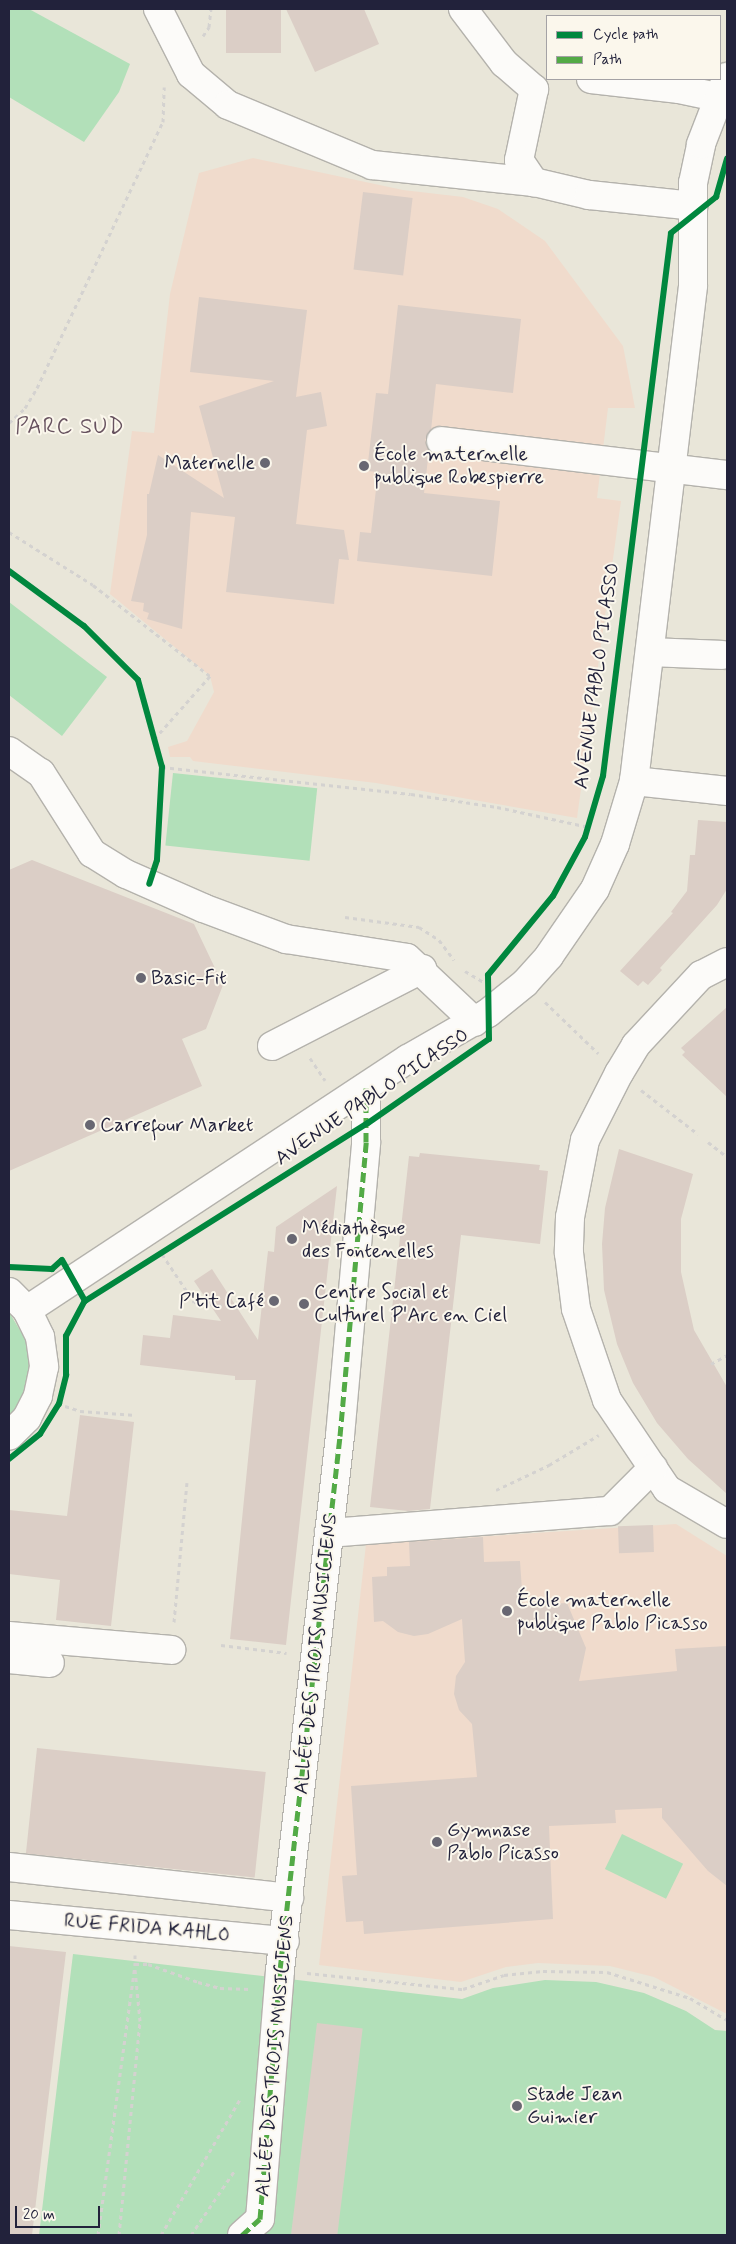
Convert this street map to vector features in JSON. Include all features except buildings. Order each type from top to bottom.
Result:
[{"type":"street","points":[[158,9],[191,74],[228,105],[372,165],[387,169],[451,171],[534,182],[589,194],[693,206]]},
{"type":"street","points":[[463,9],[504,63],[540,84],[519,160],[534,182]]},
{"type":"street","points":[[600,80],[679,89],[722,87]]},
{"type":"street","name":"AVENUE PABLO PICASSO","points":[[9,1436],[27,1418],[38,1396],[44,1366],[40,1337],[18,1301],[366,1088],[408,1059],[482,1017],[525,984],[574,924],[595,889],[615,844],[634,780],[651,652],[696,258],[693,183],[701,144],[722,87]]},
{"type":"street","points":[[441,441],[727,475]]},
{"type":"street","points":[[651,652],[722,655]]},
{"type":"street","points":[[9,751],[41,773],[92,853],[126,874],[258,930],[286,939],[391,952],[407,958],[422,969],[450,1000],[482,1017]]},
{"type":"street","points":[[634,780],[727,791]]},
{"type":"street","points":[[727,962],[701,975],[636,1045],[585,1140],[570,1217],[569,1253],[574,1300],[607,1400],[667,1489],[727,1524]]},
{"type":"street","points":[[272,1046],[422,969]]},
{"type":"street","name":"ALLÉE DES TROIS MUSICIENS","points":[[251,2227],[279,1977],[285,1941],[329,1533],[366,1142],[366,1088]]},
{"type":"street","points":[[329,1533],[610,1511],[652,1468]]},
{"type":"street","points":[[9,1636],[171,1650]]},
{"type":"street","points":[[9,1659],[50,1663]]},
{"type":"street","points":[[9,1867],[289,1898]]},
{"type":"street","name":"RUE FRIDA KAHLO","points":[[9,1915],[285,1941]]},
{"type":"path","points":[[9,423],[25,408],[37,388],[163,122],[163,80]]},
{"type":"path","points":[[9,532],[94,585],[210,676],[156,737]]},
{"type":"path","points":[[162,767],[411,794],[497,807],[588,826]]},
{"type":"path","points":[[708,1142],[727,1157]]},
{"type":"path","points":[[152,1258],[169,1247]]},
{"type":"path","points":[[160,1252],[194,1302],[240,1308]]},
{"type":"path","points":[[711,1364],[727,1355]]},
{"type":"path","points":[[54,1411],[59,1404],[61,1394]]},
{"type":"path","points":[[59,1404],[80,1411],[136,1415]]},
{"type":"path","points":[[498,1489],[549,1465],[622,1422]]},
{"type":"path","points":[[171,1650],[187,1483]]},
{"type":"path","points":[[221,1645],[315,1656]]},
{"type":"path","points":[[98,2235],[135,1964],[137,1927]]},
{"type":"path","points":[[135,1964],[148,1964],[220,1988],[252,1989],[279,1977],[463,1989],[504,1975],[544,1971],[607,1972],[690,1998],[727,2020]]},
{"type":"path","points":[[119,2235],[140,2021],[135,1964]]},
{"type":"path","points":[[161,2235],[245,2091]]},
{"type":"path","points":[[191,2235],[240,2163]]},
{"type":"shaded area","name":"École maternelle publique Robespierre","points":[[253,158],[403,190],[463,197],[498,209],[545,241],[623,346],[635,408],[608,408],[597,498],[621,501],[577,818],[376,783],[193,761],[190,757],[170,757],[168,747],[187,741],[214,692],[210,676],[110,594],[132,431],[154,433],[170,294],[199,173]]},
{"type":"shaded area","points":[[676,1524],[727,1556],[727,2014],[654,1977],[610,1966],[538,1963],[506,1967],[461,1982],[319,1965],[366,1544]]},
{"type":"green space","points":[[9,9],[29,9],[130,64],[119,92],[84,142],[9,97]]},
{"type":"green space","points":[[9,602],[107,677],[62,736],[9,695]]},
{"type":"green space","points":[[173,773],[317,788],[310,861],[165,846]]},
{"type":"green space","points":[[9,1312],[27,1342],[30,1360],[25,1395],[9,1418]]},
{"type":"green space","points":[[622,1834],[683,1864],[666,1899],[605,1869]]},
{"type":"green space","points":[[73,1954],[462,1999],[493,1988],[545,1980],[596,1982],[644,1993],[686,2011],[715,2030],[727,2031],[727,2235],[39,2235]]},
{"type":"marked path","points":[[242,2235],[260,2219],[280,1970],[340,1436],[366,1142],[366,1088]]},
{"type":"cycle path","points":[[9,1459],[40,1434],[59,1404],[66,1375],[66,1336],[85,1301],[368,1123],[489,1039],[488,975],[553,896],[585,837],[603,776],[671,233],[716,197],[727,159]]},
{"type":"cycle path","points":[[9,571],[84,626],[138,680],[162,767],[157,860],[149,884]]},
{"type":"cycle path","points":[[9,1267],[52,1269],[62,1260],[85,1301]]},
{"type":"place","name":"Maternelle","points":[[265,463]]},
{"type":"place","name":"École maternelle publique Robespierre","points":[[364,466]]},
{"type":"place","name":"Basic-Fit","points":[[141,978]]},
{"type":"place","name":"Carrefour Market","points":[[90,1125]]},
{"type":"place","name":"Médiathèque des Fontenelles","points":[[292,1239]]},
{"type":"place","name":"P'tit Café","points":[[274,1301]]},
{"type":"place","name":"Centre Social et Culturel P'Arc en Ciel","points":[[304,1304]]},
{"type":"place","name":"École maternelle publique Pablo Picasso","points":[[507,1611]]},
{"type":"place","name":"Gymnase Pablo Picasso","points":[[437,1842]]},
{"type":"place","name":"Stade Jean Guimier","points":[[517,2106]]},
{"type":"district","name":"PARC SUD","points":[[70,428]]}]
